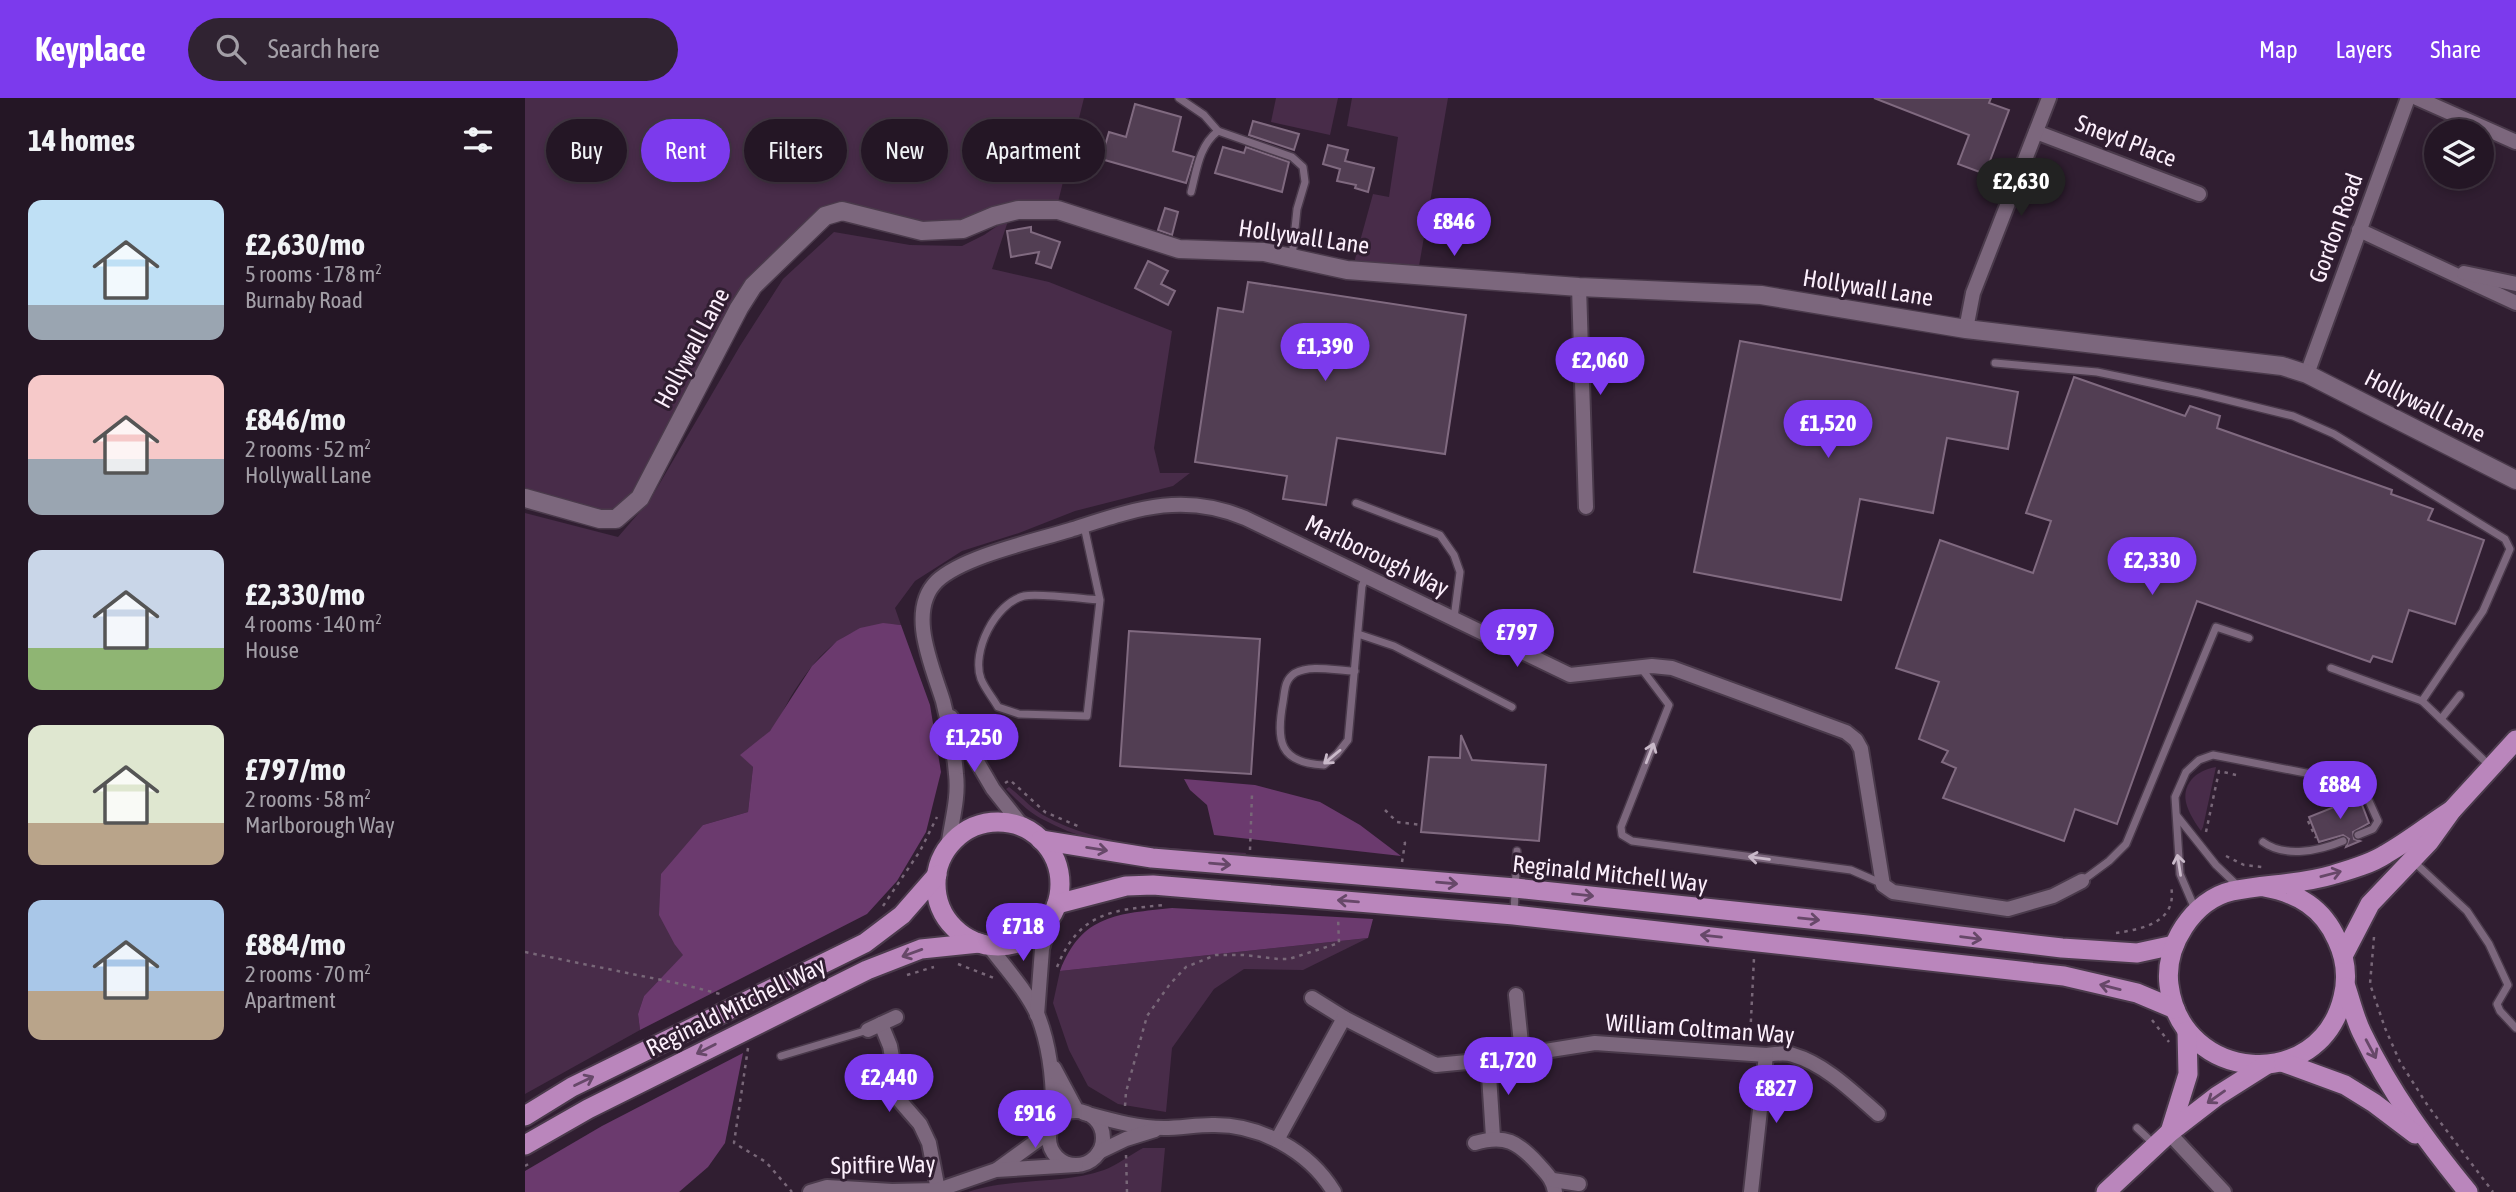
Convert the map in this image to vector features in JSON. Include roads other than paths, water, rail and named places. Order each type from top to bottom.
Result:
[{"type":"main road","points":[[2344,954],[2370,904],[2429,842],[2452,810],[2516,740]]},
{"type":"main road","points":[[2428,1143],[2345,1085],[2274,1064],[2237,1063],[2218,1056],[2186,1031],[2175,1009],[2168,981],[2174,944],[2183,927],[2196,911],[2222,894],[2330,876],[2384,856],[2452,810]]},
{"type":"main road","points":[[1000,822],[1024,828],[1041,839],[1050,851],[1058,870],[1060,890],[1054,910],[1038,932],[1012,945],[983,944],[961,934],[948,921],[938,899],[937,875],[948,848],[965,832],[985,824],[1000,822]]},
{"type":"main road","name":"Reginald Mitchell Way","points":[[1041,839],[1152,858],[1515,888],[2062,948],[2137,953],[2174,944]]},
{"type":"main road","name":"Reginald Mitchell Way","points":[[525,1116],[572,1087],[865,943],[902,915],[937,875]]},
{"type":"main road","name":"Reginald Mitchell Way","points":[[1054,910],[1126,886],[1153,885],[1514,915],[2064,976],[2137,993],[2175,1009]]},
{"type":"main road","points":[[2264,887],[2295,896],[2319,911],[2331,926],[2344,954],[2346,986],[2361,1031],[2385,1078],[2428,1143],[2469,1192]]},
{"type":"main road","name":"Reginald Mitchell Way","points":[[525,1145],[588,1109],[867,970],[921,949],[983,944]]},
{"type":"main road","points":[[2106,1192],[2162,1140],[2217,1096],[2274,1064],[2297,1056],[2318,1042],[2331,1027],[2340,1009],[2346,986]]},
{"type":"main road","points":[[2162,1140],[2188,1074],[2186,1031]]},
{"type":"street","points":[[1966,329],[1973,293],[2049,98]]},
{"type":"street","name":"Gordon Road","points":[[2307,374],[2408,98]]},
{"type":"street","points":[[2417,98],[2516,142]]},
{"type":"street","name":"Sneyd Place","points":[[2036,132],[2199,194]]},
{"type":"street","name":"Hollywall Lane","points":[[525,498],[600,519],[616,519],[640,498],[753,286],[825,216],[842,211],[922,231],[963,229],[994,216],[1018,210],[1058,211],[1179,249],[1264,252],[1347,270],[1579,287],[1761,295],[1966,329],[2283,366],[2307,374],[2516,480]]},
{"type":"street","points":[[2359,230],[2516,303]]},
{"type":"street","points":[[2439,267],[2516,284]]},
{"type":"street","points":[[1579,287],[1586,508]]},
{"type":"street","name":"Marlborough Way","points":[[948,848],[958,796],[954,757],[943,703],[925,649],[922,626],[928,594],[937,581],[981,557],[1134,510],[1189,503],[1223,509],[1367,575],[1570,675],[1641,668],[1672,668],[1846,732],[1856,740],[1861,749],[1883,885]]},
{"type":"street","name":"Marlborough Way","points":[[943,703],[999,797],[1024,828]]},
{"type":"street","points":[[1883,885],[1893,892],[1916,897],[2008,909],[2053,896],[2083,881]]},
{"type":"street","points":[[1037,1016],[1042,949],[1054,910]]},
{"type":"street","points":[[983,944],[1020,987],[1037,1016],[1049,1058],[1054,1102],[1050,1145],[1056,1157],[1064,1163],[1086,1163],[1099,1152],[1126,1139],[1163,1128]]},
{"type":"street","points":[[1516,995],[1522,1053]]},
{"type":"street","name":"William Coltman Way","points":[[1312,998],[1344,1018],[1436,1065],[1488,1060],[1595,1043],[1766,1055],[1790,1054],[1812,1063],[1853,1091],[1878,1114]]},
{"type":"street","points":[[897,1017],[874,1027],[890,1046],[900,1101],[920,1124],[929,1143],[938,1190]]},
{"type":"street","points":[[1276,1140],[1344,1018]]},
{"type":"street","points":[[1751,1192],[1766,1055]]},
{"type":"street","points":[[1049,1058],[1081,1112],[1092,1117],[1102,1132],[1103,1141],[1099,1152]]},
{"type":"street","points":[[1488,1060],[1493,1138]]},
{"type":"street","points":[[1051,1127],[1062,1115],[1081,1112],[1125,1123],[1163,1128],[1213,1125],[1256,1131],[1293,1149],[1310,1163],[1334,1192]]},
{"type":"street","name":"Spitfire Way","points":[[996,1170],[1051,1127]]},
{"type":"street","points":[[1475,1143],[1493,1138],[1520,1144],[1554,1186],[1579,1184]]},
{"type":"street","points":[[2162,1140],[2224,1192]]},
{"type":"street","name":"Spitfire Way","points":[[810,1192],[827,1189],[892,1192],[938,1190],[996,1170],[1076,1165]]},
{"type":"lane","points":[[1179,98],[1204,116],[1218,131],[1292,156],[1303,167],[1305,182],[1297,209],[1292,258]]},
{"type":"lane","points":[[1191,192],[1201,151],[1218,131]]},
{"type":"lane","points":[[1995,363],[2097,372],[2293,416],[2334,434],[2505,539],[2510,549],[2483,611],[2422,701]]},
{"type":"lane","points":[[1356,503],[1440,535],[1454,555],[1460,572],[1454,619]]},
{"type":"lane","points":[[1083,526],[1100,600],[1087,716],[1019,714],[998,707],[981,679],[978,652],[989,627],[1006,607],[1024,596],[1100,600]]},
{"type":"lane","points":[[1355,671],[1309,669],[1295,673],[1286,681],[1278,728],[1282,746],[1291,757],[1307,764],[1324,765],[1348,740],[1359,634],[1362,586],[1367,575]]},
{"type":"lane","points":[[2083,881],[2126,844],[2216,627],[2249,638]]},
{"type":"lane","points":[[1359,634],[1394,646],[1512,707]]},
{"type":"lane","points":[[1641,668],[1669,705],[1621,827],[1622,835],[1632,841],[1851,870],[1883,885]]},
{"type":"lane","points":[[2331,668],[2422,701],[2491,767]]},
{"type":"lane","points":[[2441,719],[2459,695]]},
{"type":"lane","points":[[2196,911],[2180,874],[2175,797],[2186,772],[2199,761],[2213,755],[2235,758],[2352,782],[2364,790],[2378,821],[2373,829],[2358,835]]},
{"type":"lane","points":[[2176,816],[2216,865],[2242,890]]},
{"type":"lane","points":[[2263,842],[2273,849],[2319,851],[2343,841]]},
{"type":"lane","points":[[1514,915],[1517,851]]},
{"type":"lane","points":[[2412,860],[2467,911],[2489,944],[2508,985],[2497,1004],[2516,1028]]},
{"type":"lane","points":[[781,1056],[874,1027]]},
{"type":"lane","points":[[2137,1128],[2162,1140]]}]
